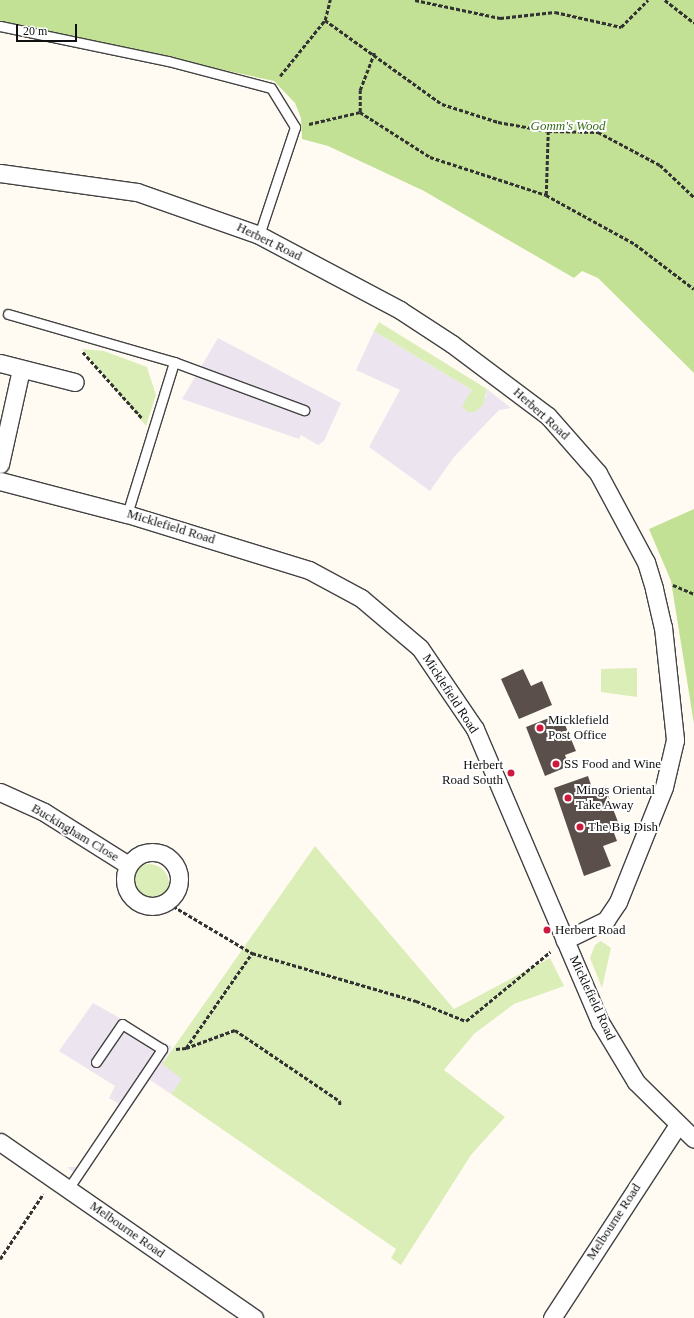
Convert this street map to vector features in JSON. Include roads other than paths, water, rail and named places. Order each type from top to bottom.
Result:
[{"type":"street","name":"Herbert Road","points":[[0,173],[137,192],[259,235],[400,310],[527,399],[562,432],[598,473],[646,562],[663,627],[675,725],[672,756],[664,787],[618,902],[606,920],[565,940]]},
{"type":"street","points":[[0,363],[75,382]]},
{"type":"street","points":[[0,464],[21,369]]},
{"type":"street","name":"Micklefield Road","points":[[0,481],[127,514],[308,570],[361,598],[420,648],[475,729],[600,1022],[636,1082],[677,1126],[694,1139]]},
{"type":"street","name":"Buckingham Close","points":[[0,792],[44,812],[128,865]]},
{"type":"street","name":"Buckingham Close","points":[[144,852],[163,853],[178,867],[180,887],[168,903],[150,908],[133,900],[124,883],[128,865],[144,852]]},
{"type":"street","name":"Melbourne Road","points":[[552,1318],[677,1126]]},
{"type":"street","name":"Melbourne Road","points":[[0,1142],[254,1318]]},
{"type":"lane","points":[[0,26],[168,61],[271,88],[295,127],[259,235]]},
{"type":"lane","points":[[8,314],[96,338],[174,362],[304,410]]},
{"type":"lane","points":[[127,514],[174,362]]},
{"type":"lane","points":[[68,1189],[162,1049],[122,1024],[96,1062]]},
{"type":"place","name":"Micklefield Post Office","points":[[540,728]]},
{"type":"place","name":"SS Food and Wine","points":[[556,764]]},
{"type":"place","name":"Herbert Road South","points":[[511,773]]},
{"type":"place","name":"Mings Oriental Take Away","points":[[568,798]]},
{"type":"place","name":"The Big Dish","points":[[580,827]]},
{"type":"place","name":"Herbert Road","points":[[547,930]]},
{"type":"park label","name":"Gomm's Wood","points":[[568,126]]}]
